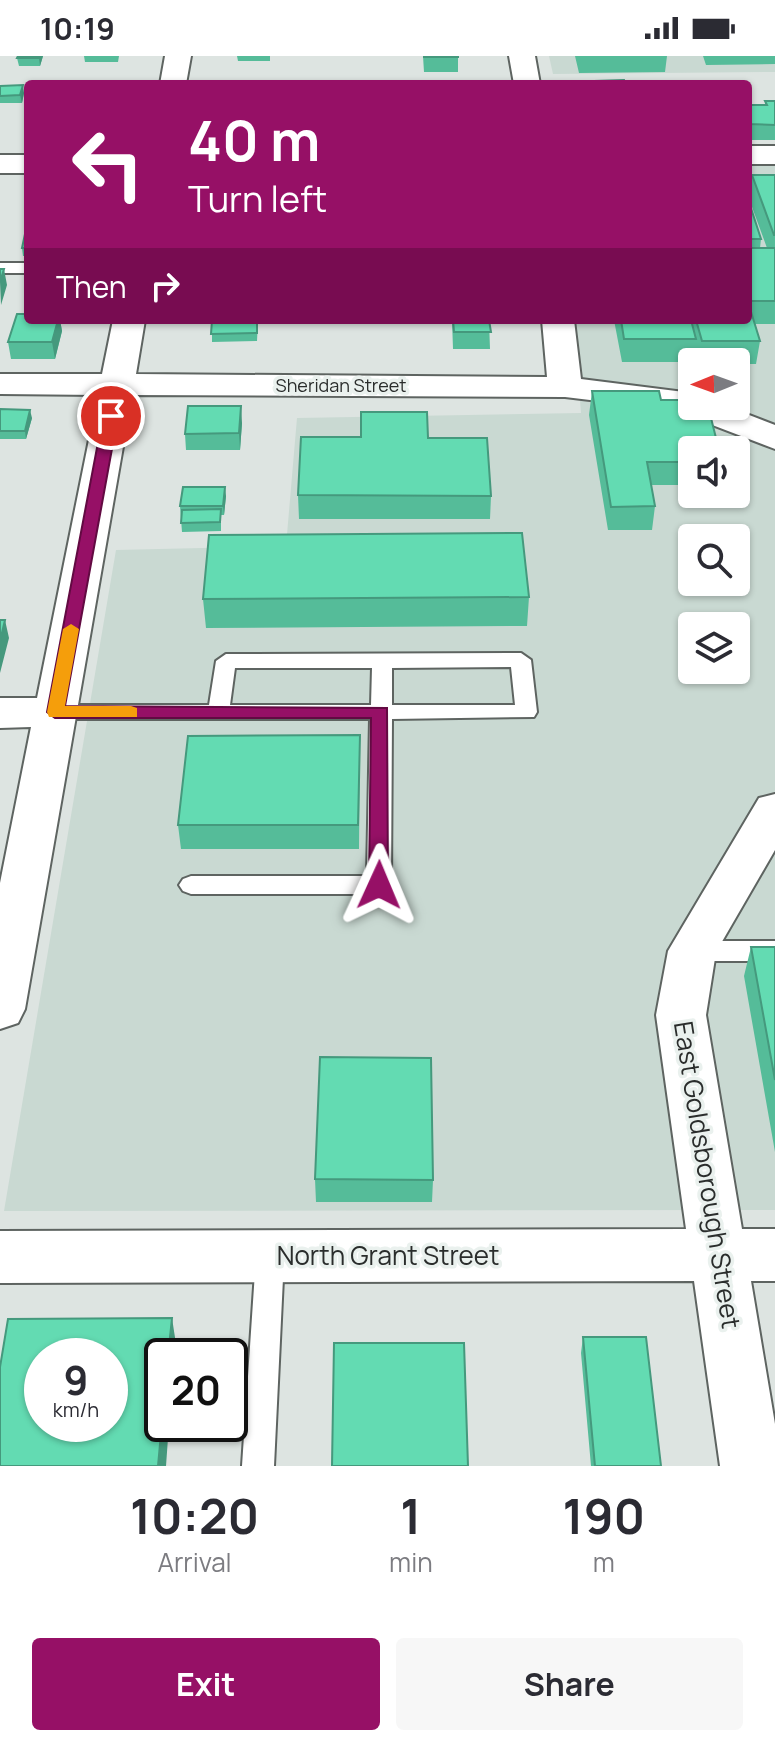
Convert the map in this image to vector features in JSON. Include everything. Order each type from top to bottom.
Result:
[{"type":"street","points":[[174,80],[178,56]]},
{"type":"street","points":[[522,56],[526,80]]},
{"type":"street","points":[[752,155],[775,155]]},
{"type":"street","points":[[0,164],[24,164]]},
{"type":"street","points":[[0,1009],[128,324]]},
{"type":"street","points":[[558,324],[565,387]]},
{"type":"street","name":"Sheridan Street","points":[[0,384],[565,387],[678,402]]},
{"type":"street","name":"Sheridan Street","points":[[729,420],[775,438]]},
{"type":"street","points":[[0,713],[55,712]]},
{"type":"street","name":"East Goldsborough Street","points":[[751,1466],[681,1015],[692,951],[775,810]]},
{"type":"street","name":"North Grant Street","points":[[0,1257],[775,1255]]},
{"type":"lane","points":[[0,268],[24,268]]},
{"type":"lane","points":[[55,712],[218,712],[526,712],[521,660],[226,661],[218,712]]},
{"type":"lane","points":[[191,885],[379,885],[382,661]]},
{"type":"lane","points":[[692,951],[775,951]]},
{"type":"lane","points":[[258,1466],[270,1257]]},
{"type":"shaded area","points":[[549,56],[775,56],[775,72],[553,74]]},
{"type":"shaded area","points":[[752,161],[775,161],[775,1210],[4,1211],[116,550],[286,546],[297,418],[581,413],[574,324],[752,324]]},
{"type":"building","points":[[39,56],[39,58],[17,58]]},
{"type":"building","points":[[23,85],[20,95],[0,96],[0,86]]},
{"type":"building","points":[[765,101],[775,101],[775,125],[752,124],[752,105],[767,105]]},
{"type":"building","points":[[752,175],[775,175],[775,235],[774,235]]},
{"type":"building","points":[[752,211],[761,239],[752,239]]},
{"type":"building","points":[[752,248],[775,248],[775,301],[752,301]]},
{"type":"building","points":[[17,314],[24,314],[24,324],[57,324],[52,342],[8,342]]},
{"type":"building","points":[[752,315],[760,341],[702,341],[697,324],[752,324]]},
{"type":"building","points":[[212,324],[257,324],[257,333],[211,334]]},
{"type":"building","points":[[453,324],[490,324],[491,332],[454,332]]},
{"type":"building","points":[[622,324],[692,324],[696,339],[624,339]]},
{"type":"building","points":[[592,391],[659,391],[661,400],[678,400],[678,420],[712,420],[716,436],[678,436],[678,462],[647,462],[655,506],[611,507]]},
{"type":"building","points":[[188,406],[241,406],[239,433],[185,434]]},
{"type":"building","points":[[0,409],[30,410],[25,431],[0,431]]},
{"type":"building","points":[[361,412],[427,412],[428,438],[487,438],[491,496],[298,495],[301,437],[361,437]]},
{"type":"building","points":[[183,487],[225,487],[223,506],[180,506]]},
{"type":"building","points":[[221,509],[220,522],[181,523],[182,510]]},
{"type":"building","points":[[522,533],[529,597],[203,599],[209,535]]},
{"type":"building","points":[[0,620],[5,620],[0,641]]},
{"type":"building","points":[[360,735],[358,825],[178,825],[188,736]]},
{"type":"building","points":[[751,947],[775,947],[775,1080]]},
{"type":"building","points":[[320,1057],[431,1058],[433,1180],[315,1179]]},
{"type":"building","points":[[172,1318],[170,1338],[144,1338],[144,1442],[160,1442],[158,1466],[0,1466],[0,1367],[8,1319]]},
{"type":"building","points":[[583,1337],[646,1337],[661,1466],[595,1466]]},
{"type":"building","points":[[334,1343],[464,1343],[468,1466],[332,1466]]},
{"type":"slow traffic","points":[[71,629],[55,712],[131,712]]},
{"type":"route","points":[[111,416],[55,712],[380,712],[379,885]]}]
